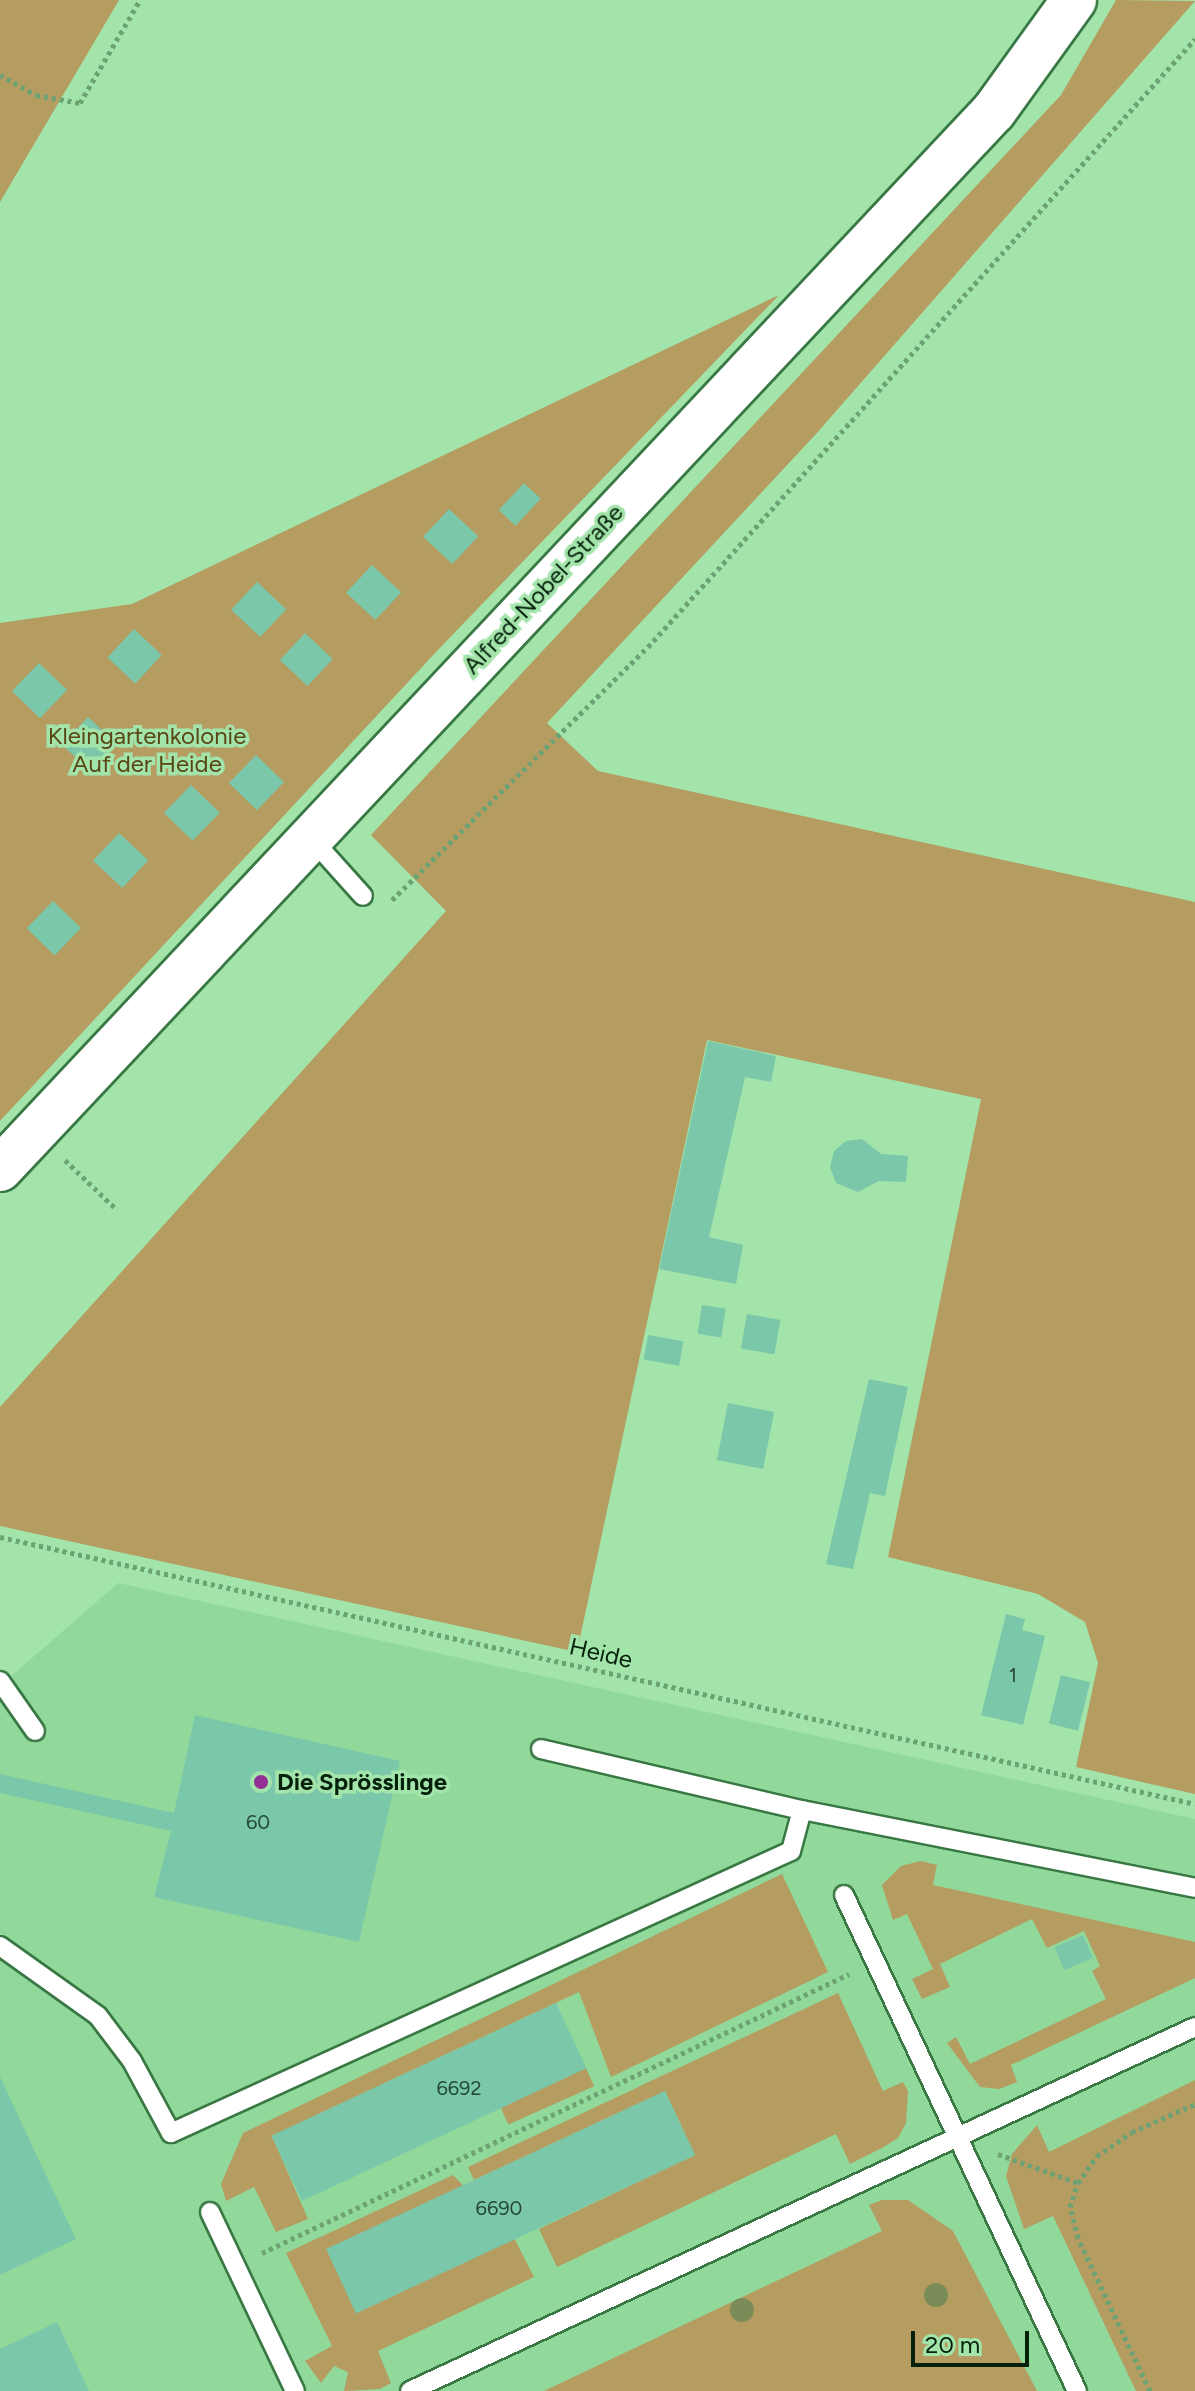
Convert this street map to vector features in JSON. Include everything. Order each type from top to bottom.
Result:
[{"type":"street","name":"Alfred-Nobel-Straße","points":[[0,1169],[994,111],[1074,0]]},
{"type":"lane","points":[[310,837],[363,896]]},
{"type":"lane","points":[[0,1681],[35,1731]]},
{"type":"lane","points":[[541,1749],[802,1810],[1195,1888]]},
{"type":"lane","points":[[0,1946],[98,2016],[132,2061],[171,2133],[791,1851],[802,1810]]},
{"type":"lane","points":[[844,1895],[1077,2391]]},
{"type":"lane","points":[[410,2391],[1195,2027]]},
{"type":"lane","points":[[210,2212],[295,2391]]},
{"type":"path","points":[[0,75],[36,95],[80,103],[140,0]]},
{"type":"path","points":[[380,912],[648,647],[1195,39]]},
{"type":"path","points":[[35,1132],[115,1208]]},
{"type":"path","name":"Heide","points":[[0,1537],[1195,1804]]},
{"type":"path","points":[[236,2266],[875,1961]]},
{"type":"path","points":[[1150,2391],[1078,2238],[1070,2207],[1078,2183],[1097,2156],[1132,2132],[1195,2104]]},
{"type":"path","points":[[956,2138],[1078,2183]]},
{"type":"shaded area","points":[[118,1583],[1195,1819],[1195,2391],[0,2391],[0,1686]]},
{"type":"green space","points":[[0,0],[119,0],[0,202]]},
{"type":"green space","points":[[1116,0],[1195,1],[816,434],[547,723],[598,771],[1195,902],[1195,1794],[1076,1767],[1098,1663],[1085,1622],[1038,1594],[888,1557],[981,1099],[707,1040],[577,1652],[0,1526],[0,1407],[446,911],[371,835],[1061,95]]},
{"type":"green space","name":"Kleingartenkolonie Auf der Heide","points":[[779,295],[436,652],[0,1121],[0,623],[132,604]]},
{"type":"green space","points":[[921,1861],[937,1865],[933,1885],[1195,1942],[1195,1978],[1011,2065],[1017,2082],[999,2089],[980,2087],[947,2043],[956,2037],[970,2064],[1106,1999],[1092,1971],[1100,1966],[1084,1931],[1047,1948],[1032,1919],[940,1964],[950,1987],[922,1999],[912,1979],[933,1969],[907,1914],[893,1920],[882,1885],[901,1866]]},
{"type":"green space","points":[[782,1874],[828,1972],[611,2077],[579,1992],[272,2136],[308,2219],[276,2232],[254,2187],[226,2201],[221,2184],[243,2133]]},
{"type":"green space","points":[[838,1993],[883,2091],[903,2082],[908,2091],[906,2123],[898,2138],[882,2148],[850,2164],[836,2134],[557,2267],[539,2229],[695,2155],[665,2091],[474,2180],[468,2167]]},
{"type":"green space","points":[[586,2068],[594,2086],[508,2125],[500,2106]]},
{"type":"green space","points":[[1195,2080],[1195,2391],[1136,2391],[1053,2216],[1024,2229],[1006,2176],[1012,2154],[1037,2125],[1049,2152]]},
{"type":"green space","points":[[453,2175],[515,2240],[534,2277],[378,2351],[391,2383],[380,2389],[344,2391],[348,2372],[334,2366],[321,2383],[305,2361],[332,2346],[286,2253]]},
{"type":"green space","points":[[882,2200],[908,2200],[953,2231],[1037,2391],[544,2391],[882,2231],[869,2205]]},
{"type":"building","points":[[524,483],[541,499],[516,526],[499,510]]},
{"type":"building","points":[[449,509],[478,536],[452,564],[423,537]]},
{"type":"building","points":[[372,565],[401,592],[375,620],[346,593]]},
{"type":"building","points":[[257,582],[286,609],[260,637],[231,610]]},
{"type":"building","points":[[134,629],[162,655],[135,683],[107,658]]},
{"type":"building","points":[[305,633],[333,659],[308,686],[280,660]]},
{"type":"building","points":[[39,663],[67,690],[40,718],[12,691]]},
{"type":"building","points":[[88,717],[117,744],[91,772],[62,745]]},
{"type":"building","points":[[256,755],[284,782],[257,810],[229,783]]},
{"type":"building","points":[[191,785],[220,813],[193,841],[164,813]]},
{"type":"building","points":[[119,833],[148,860],[122,888],[93,861]]},
{"type":"building","points":[[53,901],[81,928],[55,955],[27,928]]},
{"type":"building","points":[[708,1041],[776,1056],[771,1082],[745,1077],[709,1237],[743,1245],[736,1284],[659,1269]]},
{"type":"building","points":[[862,1139],[881,1154],[908,1156],[906,1182],[879,1181],[858,1192],[836,1183],[830,1167],[834,1151],[846,1141]]},
{"type":"building","points":[[702,1305],[726,1309],[721,1337],[697,1334]]},
{"type":"building","points":[[747,1314],[780,1320],[774,1354],[741,1348]]},
{"type":"building","points":[[648,1335],[683,1341],[679,1366],[644,1360]]},
{"type":"building","points":[[869,1379],[908,1387],[885,1496],[870,1493],[853,1569],[826,1564]]},
{"type":"building","points":[[728,1403],[774,1412],[763,1469],[717,1460]]},
{"type":"building","points":[[1006,1614],[1025,1619],[1022,1630],[1045,1636],[1023,1725],[981,1715]]},
{"type":"building","points":[[1061,1675],[1090,1682],[1078,1731],[1049,1724]]},
{"type":"building","points":[[195,1715],[400,1761],[359,1942],[154,1897],[171,1831],[0,1793],[0,1774],[174,1813]]},
{"type":"building","points":[[1083,1935],[1093,1958],[1064,1970],[1054,1947]]},
{"type":"building","points":[[556,2003],[586,2068],[302,2201],[271,2136]]},
{"type":"building","points":[[0,2077],[76,2239],[0,2275]]},
{"type":"building","points":[[665,2091],[695,2155],[356,2313],[326,2249]]},
{"type":"building","points":[[57,2322],[89,2391],[0,2391],[0,2349]]},
{"type":"place","name":"Die Sprösslinge","points":[[261,1782]]}]
